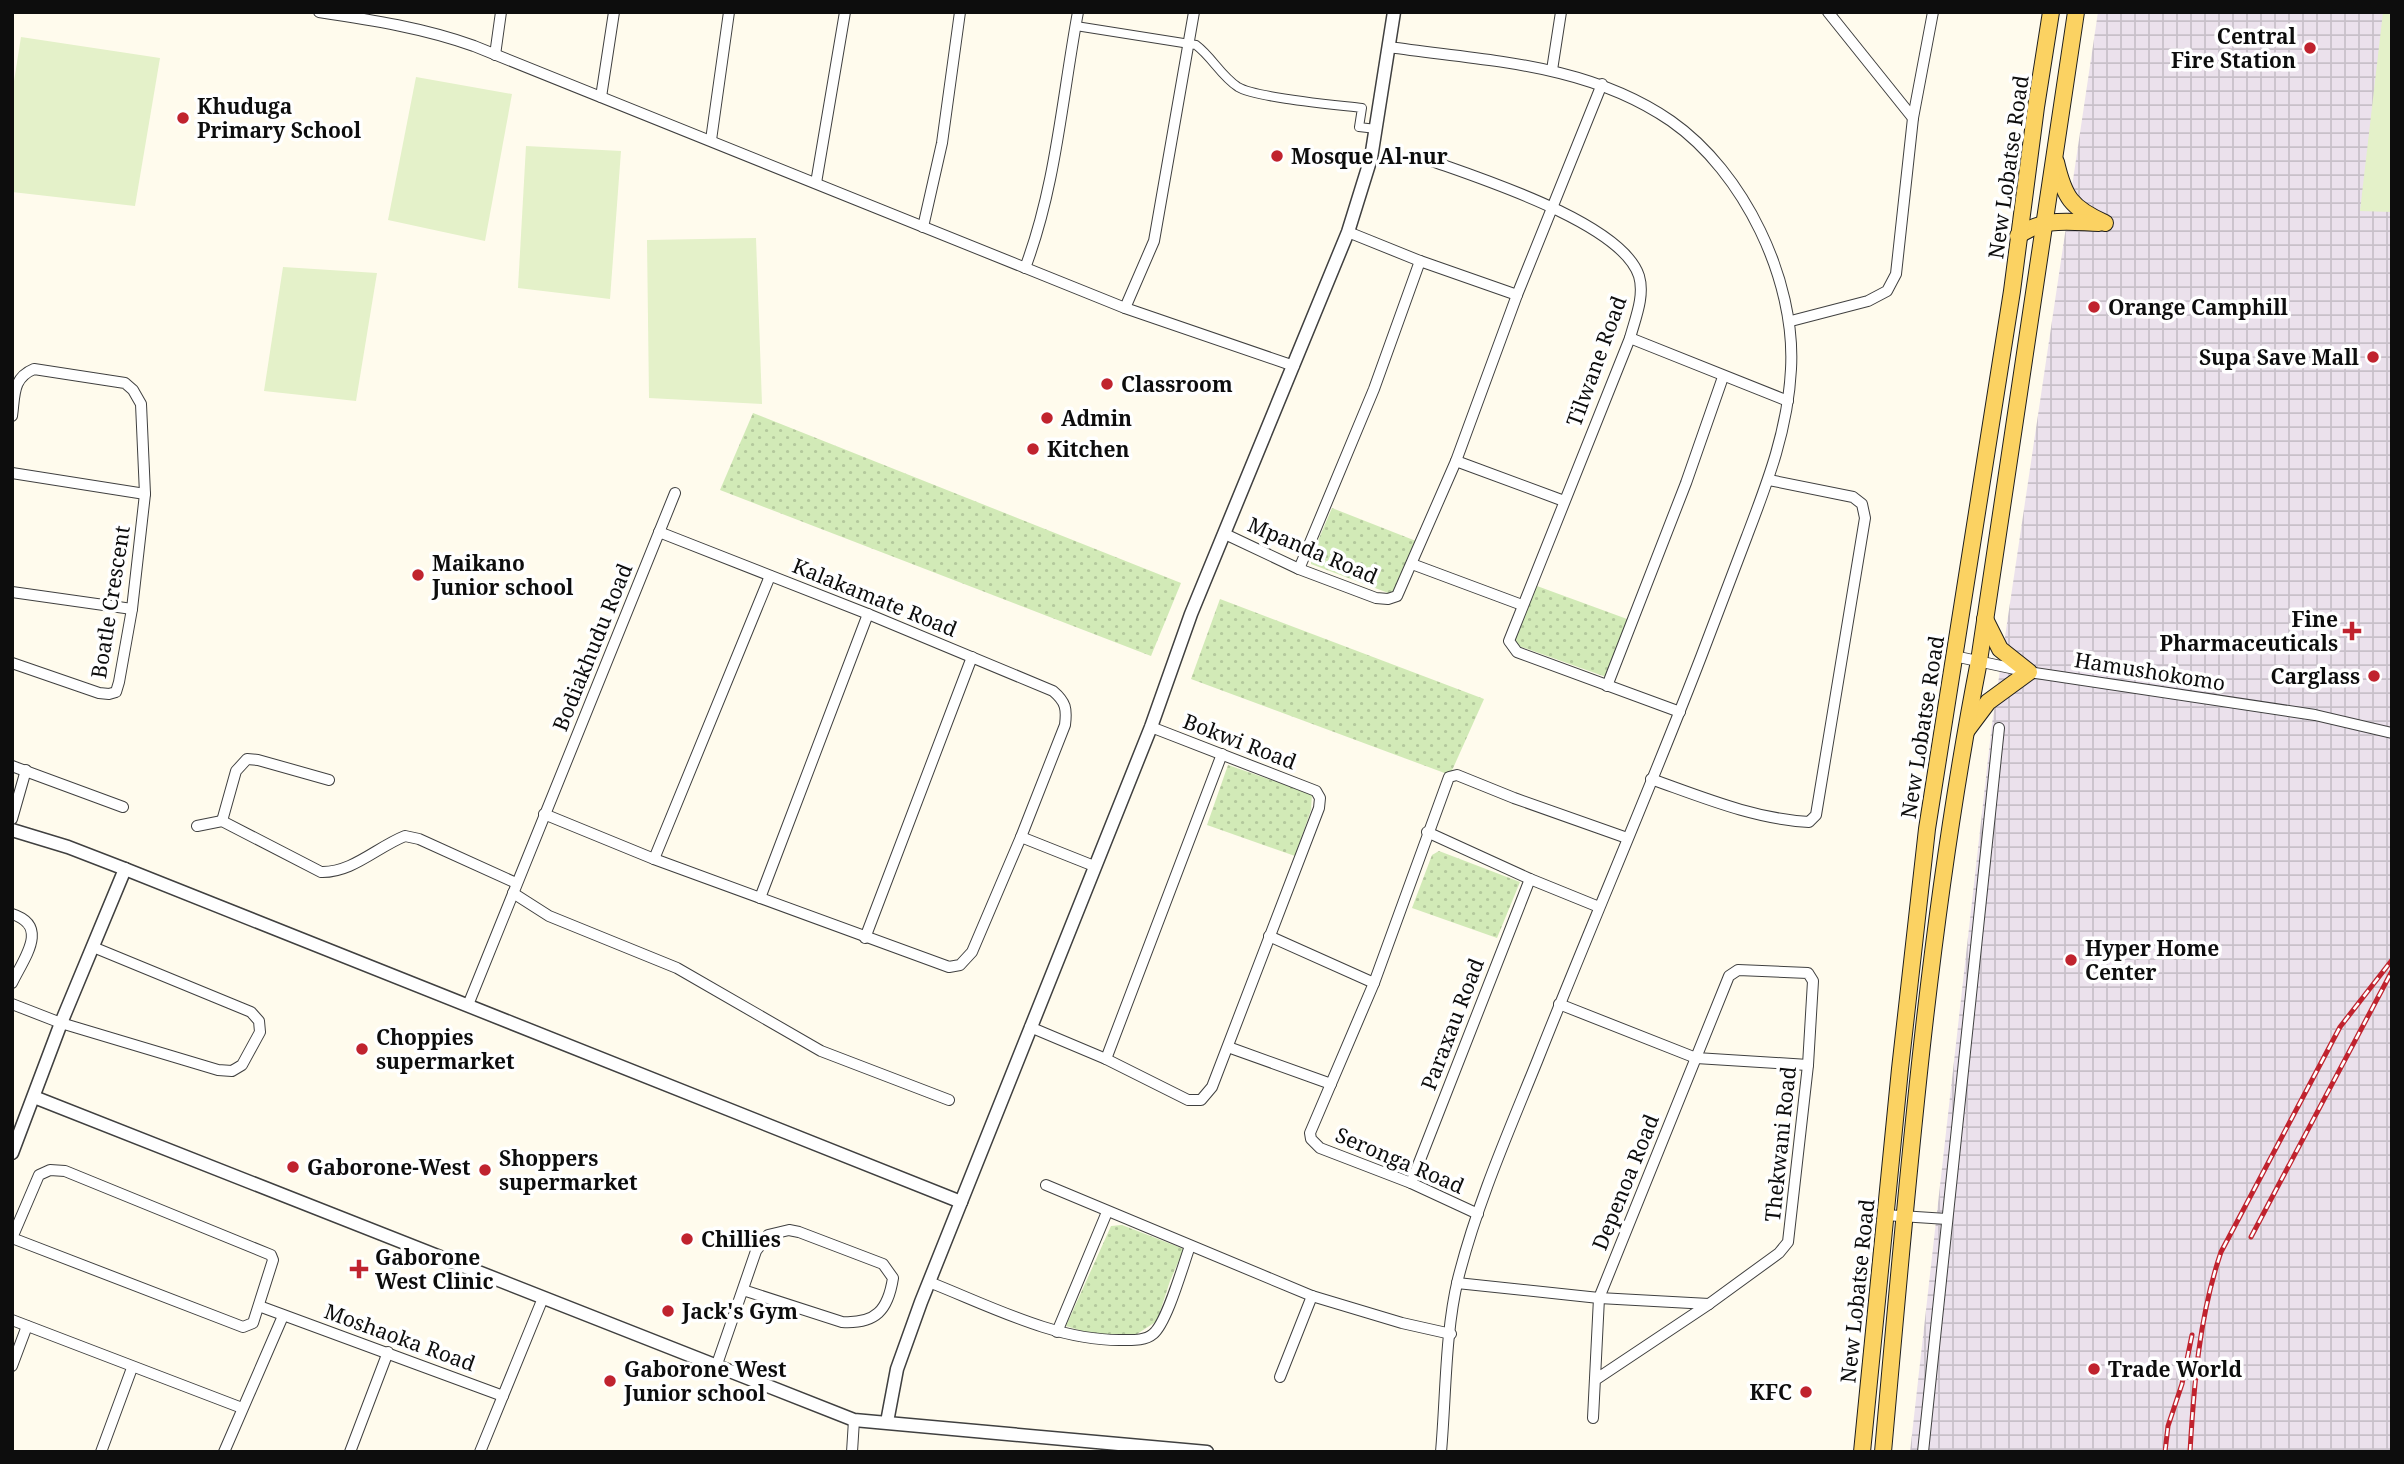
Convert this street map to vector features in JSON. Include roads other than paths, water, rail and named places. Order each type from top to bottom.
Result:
[{"type":"main road","name":"New Lobatse Road","points":[[1862,1452],[1927,829],[2012,291],[2051,12]]},
{"type":"main road","name":"New Lobatse Road","points":[[1883,1452],[1917,1071],[1964,735],[1979,660],[2076,12]]},
{"type":"main road","points":[[2018,236],[2045,222],[2105,223],[2090,217],[2068,199],[2054,153]]},
{"type":"main road","points":[[1964,735],[1988,702],[2029,672],[2000,649],[1985,618]]},
{"type":"main road","points":[[1871,1360],[1891,1362]]},
{"type":"street","points":[[319,12],[384,17],[446,36],[1125,308],[1294,366]]},
{"type":"street","points":[[495,55],[501,12]]},
{"type":"street","points":[[601,97],[614,12]]},
{"type":"street","points":[[711,140],[729,12]]},
{"type":"street","points":[[816,183],[845,12]]},
{"type":"street","points":[[923,227],[942,143],[960,12]]},
{"type":"street","points":[[1025,268],[1042,217],[1063,114],[1078,12]]},
{"type":"street","points":[[1125,308],[1154,241],[1194,12]]},
{"type":"street","points":[[887,1422],[897,1369],[929,1282],[1151,727],[1191,614],[1348,232],[1371,158],[1394,12]]},
{"type":"street","points":[[1552,70],[1561,12]]},
{"type":"street","points":[[1828,12],[1913,118]]},
{"type":"street","points":[[1791,321],[1868,301],[1887,291],[1896,274],[1913,118],[1933,12]]},
{"type":"street","points":[[1076,26],[1189,43],[1209,54],[1224,75],[1248,92],[1362,108],[1359,127],[1376,130]]},
{"type":"street","points":[[1389,47],[1552,70],[1602,84],[1673,122],[1731,180],[1770,255],[1791,321],[1791,366],[1784,430],[1769,480],[1680,712],[1559,1004],[1478,1214],[1457,1283],[1441,1452]]},
{"type":"street","points":[[1522,605],[1412,564],[1456,461],[1517,295],[1602,84]]},
{"type":"street","name":"Tilwane Road","points":[[1429,160],[1552,205],[1620,248],[1634,263],[1640,278],[1641,295],[1630,338],[1509,641],[1517,652],[1607,686]]},
{"type":"street","points":[[1348,232],[1517,295]]},
{"type":"street","points":[[1299,569],[1374,389],[1420,261]]},
{"type":"street","points":[[1630,338],[1788,401]]},
{"type":"street","name":"Boatle Crescent","points":[[12,416],[17,384],[23,373],[34,369],[125,383],[138,396],[141,404],[145,494],[132,609],[116,691],[110,694],[99,693],[12,663]]},
{"type":"street","points":[[1680,712],[1607,686],[1724,377]]},
{"type":"street","points":[[1456,461],[1564,501]]},
{"type":"street","points":[[12,474],[145,494]]},
{"type":"street","points":[[1651,779],[1782,821],[1809,822],[1816,815],[1865,517],[1861,504],[1853,497],[1769,480]]},
{"type":"street","name":"Bodiakhudu Road","points":[[468,1006],[675,493]]},
{"type":"street","name":"Kalakamate Road","points":[[659,532],[1054,691],[1063,699],[1067,710],[1065,725],[1021,837]]},
{"type":"street","name":"Mpanda Road","points":[[1225,534],[1299,569],[1376,598],[1398,596],[1412,564]]},
{"type":"street","points":[[654,859],[770,576]]},
{"type":"street","points":[[12,592],[132,609]]},
{"type":"street","points":[[761,898],[868,614]]},
{"type":"street","name":"Hamushokomo","points":[[1954,656],[2029,672],[2340,721],[2392,733]]},
{"type":"street","points":[[865,938],[972,657]]},
{"type":"street","name":"Bokwi Road","points":[[1151,727],[1316,790],[1320,798],[1319,807],[1269,936]]},
{"type":"street","points":[[1923,1452],[1999,728]]},
{"type":"street","points":[[1106,1059],[1222,754]]},
{"type":"street","points":[[222,821],[236,771],[247,759],[329,780]]},
{"type":"street","points":[[12,766],[123,807]]},
{"type":"street","points":[[12,819],[26,770]]},
{"type":"street","points":[[1228,1047],[1331,1084],[1374,983],[1449,777],[1455,774],[1514,799],[1627,838]]},
{"type":"street","points":[[544,814],[654,859],[949,967],[960,965],[972,952],[1021,837],[1094,866]]},
{"type":"street","points":[[197,826],[222,821],[321,873],[335,873],[405,836],[419,839],[515,888],[549,916],[677,968],[821,1051],[948,1100]]},
{"type":"street","points":[[12,830],[68,846],[961,1202]]},
{"type":"street","points":[[1427,832],[1599,907]]},
{"type":"street","points":[[12,1153],[61,1023],[125,869]]},
{"type":"street","name":"Paraxau Road","points":[[1411,1183],[1530,879]]},
{"type":"street","points":[[12,914],[24,918],[32,927],[32,940],[12,983]]},
{"type":"street","points":[[1030,1027],[1106,1059],[1195,1102],[1208,1095],[1212,1087],[1269,936],[1374,983]]},
{"type":"street","points":[[12,1004],[61,1023],[225,1071],[232,1071],[242,1065],[260,1032],[259,1021],[251,1012],[93,947]]},
{"type":"street","name":"Depenoa Road","points":[[1593,1418],[1599,1297],[1729,976],[1734,971]]},
{"type":"street","name":"Thekwani Road","points":[[1595,1380],[1779,1254],[1788,1242],[1808,1065],[1813,977],[1805,973],[1734,971]]},
{"type":"street","points":[[1559,1004],[1696,1058],[1808,1065]]},
{"type":"street","name":"Seronga Road","points":[[1331,1084],[1312,1128],[1311,1139],[1320,1148],[1411,1183],[1478,1214]]},
{"type":"street","points":[[34,1097],[854,1420],[1135,1448],[1208,1452]]},
{"type":"street","points":[[50,1170],[65,1171],[271,1255],[273,1260],[253,1323],[243,1327],[12,1238],[38,1175],[50,1170]]},
{"type":"street","points":[[1046,1185],[1312,1296],[1402,1324],[1451,1334]]},
{"type":"street","points":[[1057,1332],[1107,1212]]},
{"type":"street","points":[[1885,1215],[1947,1219]]},
{"type":"street","points":[[716,1367],[743,1290],[761,1242],[768,1235],[789,1230],[883,1264],[893,1278],[880,1313],[869,1320],[854,1322],[842,1322],[743,1290]]},
{"type":"street","points":[[929,1282],[1057,1332],[1103,1341],[1143,1339],[1153,1334],[1162,1323],[1190,1245]]},
{"type":"street","points":[[1457,1283],[1599,1297],[1709,1304]]},
{"type":"street","points":[[1280,1377],[1312,1296]]},
{"type":"street","points":[[480,1452],[543,1298]]},
{"type":"street","name":"Moshaoka Road","points":[[260,1306],[503,1396]]},
{"type":"street","points":[[225,1452],[283,1316]]},
{"type":"street","points":[[12,1320],[242,1408]]},
{"type":"street","points":[[12,1366],[27,1326]]},
{"type":"street","points":[[350,1452],[388,1352]]},
{"type":"street","points":[[101,1452],[132,1368]]},
{"type":"street","points":[[852,1452],[854,1420]]},
{"type":"railway","points":[[2190,1452],[2203,1326],[2221,1252],[2340,1027],[2392,960]]},
{"type":"railway","points":[[2251,1237],[2392,971]]},
{"type":"railway","points":[[2165,1452],[2168,1426],[2182,1384],[2192,1335]]},
{"type":"place","name":"Central Fire Station","points":[[2310,48]]},
{"type":"place","name":"Khuduga Primary School","points":[[183,118]]},
{"type":"place","name":"Mosque Al-nur","points":[[1277,156]]},
{"type":"place","name":"Orange Camphill","points":[[2094,307]]},
{"type":"place","name":"Supa Save Mall","points":[[2373,357]]},
{"type":"place","name":"Classroom","points":[[1107,384]]},
{"type":"place","name":"Admin","points":[[1047,418]]},
{"type":"place","name":"Kitchen","points":[[1033,449]]},
{"type":"place","name":"Maikano Junior school","points":[[418,575]]},
{"type":"place","name":"Fine Pharmaceuticals","points":[[2352,631]]},
{"type":"place","name":"Carglass","points":[[2374,676]]},
{"type":"place","name":"Hyper Home Center","points":[[2071,960]]},
{"type":"place","name":"Choppies supermarket","points":[[362,1049]]},
{"type":"place","name":"Gaborone-West","points":[[293,1167]]},
{"type":"place","name":"Shoppers supermarket","points":[[485,1170]]},
{"type":"place","name":"Chillies","points":[[687,1239]]},
{"type":"place","name":"Gaborone West Clinic","points":[[359,1269]]},
{"type":"place","name":"Jack's Gym","points":[[668,1311]]},
{"type":"place","name":"Trade World","points":[[2094,1369]]},
{"type":"place","name":"Gaborone West Junior school","points":[[610,1381]]},
{"type":"place","name":"KFC","points":[[1806,1392]]}]
